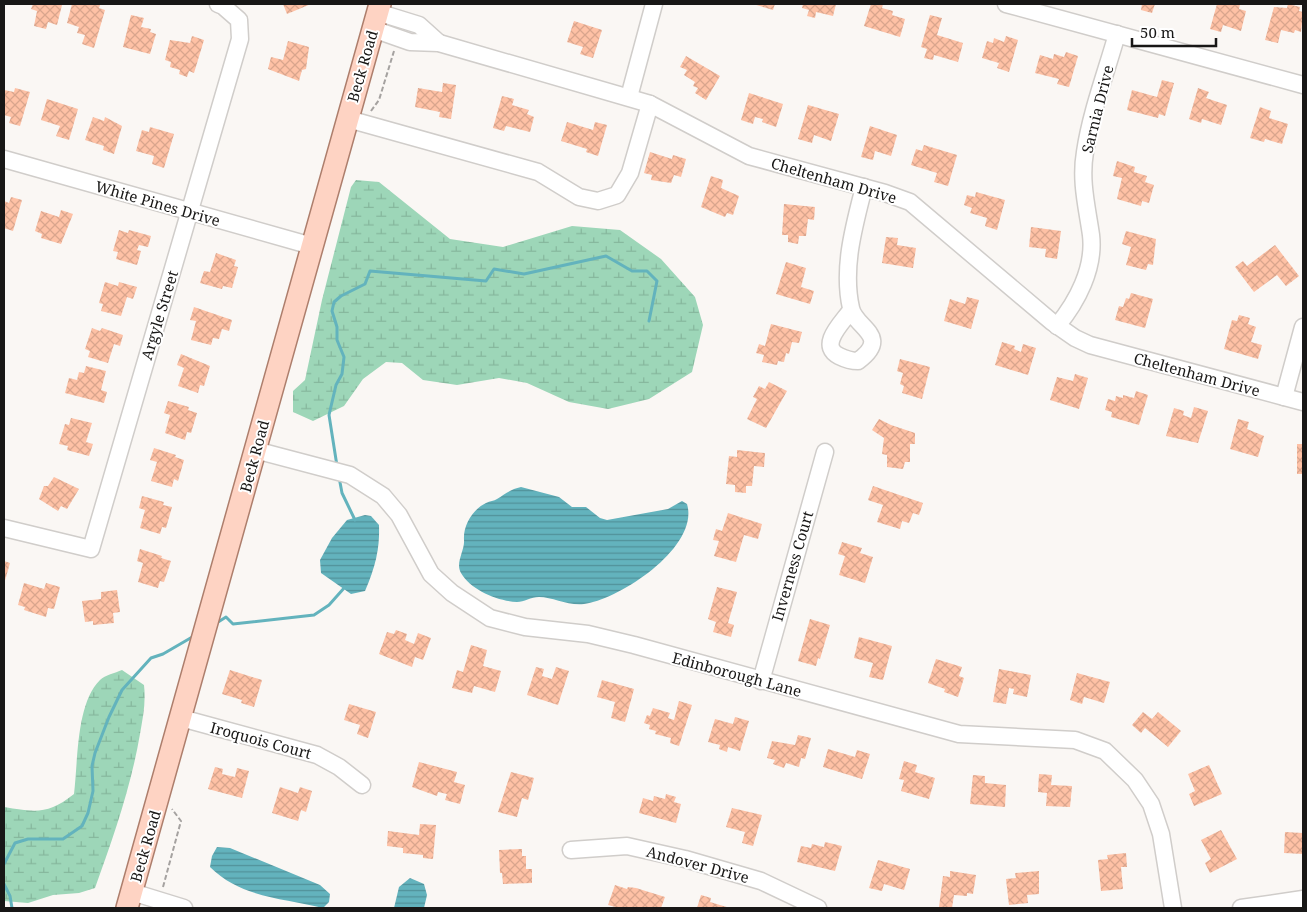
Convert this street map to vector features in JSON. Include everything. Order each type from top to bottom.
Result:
[{"type":"main road","name":"Beck Road","points":[[130,900],[377,15]]},
{"type":"street","name":"Argyle Street","points":[[4,528],[91,549],[191,212],[240,38],[239,20],[218,4]]},
{"type":"street","points":[[629,97],[654,4]]},
{"type":"street","points":[[1006,4],[1299,81]]},
{"type":"street","name":"Cheltenham Drive","points":[[377,15],[419,26],[439,43]]},
{"type":"street","name":"Cheltenham Drive","points":[[377,15],[400,38],[410,42],[439,43],[629,97],[650,104],[749,156],[864,187],[910,202],[1057,326],[1075,338],[1090,345],[1303,402]]},
{"type":"street","name":"Sarnia Drive","points":[[1057,326],[1074,302],[1089,263],[1091,237],[1084,190],[1085,153],[1117,34]]},
{"type":"street","points":[[348,119],[538,172],[579,197],[598,201],[617,195],[630,173],[650,104]]},
{"type":"street","name":"White Pines Drive","points":[[4,159],[312,246]]},
{"type":"street","points":[[851,310],[849,254],[864,187]]},
{"type":"street","points":[[1284,397],[1303,327]]},
{"type":"street","name":"Edinborough Lane","points":[[255,450],[350,475],[383,496],[399,516],[430,574],[452,593],[490,618],[525,627],[588,634],[960,734],[1075,740],[1105,751],[1135,780],[1151,804],[1161,834],[1173,908]]},
{"type":"street","name":"Inverness Court","points":[[761,681],[825,452]]},
{"type":"street","name":"Iroquois Court","points":[[181,718],[317,755],[339,767],[362,785]]},
{"type":"street","name":"Andover Drive","points":[[571,850],[627,846],[685,859],[752,878],[818,908]]},
{"type":"street","points":[[1240,908],[1303,899]]},
{"type":"street","points":[[130,900],[160,900],[184,908]]},
{"type":"path","points":[[370,113],[379,100],[391,53],[396,49],[400,38]]},
{"type":"path","points":[[160,900],[181,821],[171,808],[172,804]]},
{"type":"green space","points":[[356,180],[379,182],[450,239],[503,247],[572,226],[620,230],[661,259],[695,297],[703,325],[692,372],[649,399],[608,409],[569,402],[527,383],[499,378],[457,385],[423,380],[402,363],[386,362],[363,379],[344,406],[313,421],[293,412],[293,391],[305,380],[322,300],[351,187]]},
{"type":"green space","points":[[122,670],[144,685],[144,710],[127,793],[95,888],[79,893],[53,895],[28,903],[4,901],[4,807],[33,811],[49,809],[74,794],[82,718],[86,703],[92,690],[100,680],[107,675]]},
{"type":"water","points":[[521,487],[559,497],[572,507],[586,507],[600,518],[607,520],[668,509],[682,501],[687,504],[688,520],[681,537],[654,569],[617,593],[584,604],[572,604],[539,597],[520,602],[509,601],[485,594],[471,585],[461,573],[459,565],[465,529],[473,513],[486,503]]},
{"type":"water","points":[[365,515],[371,516],[379,525],[378,550],[372,574],[365,591],[351,594],[321,573],[320,560],[332,538],[347,520]]},
{"type":"water","points":[[217,847],[230,848],[320,885],[330,894],[329,902],[323,908],[263,895],[235,885],[210,867],[212,856]]},
{"type":"water","points":[[410,878],[424,884],[427,895],[424,908],[394,908],[399,887]]},
{"type":"building","points":[[33,4],[62,5],[57,25],[48,22],[46,29],[34,26],[37,11],[31,9]]},
{"type":"building","points":[[72,4],[97,4],[100,5],[99,8],[105,10],[94,48],[82,44],[85,35],[77,33],[79,27],[67,23]]},
{"type":"building","points":[[283,4],[311,4],[287,14]]},
{"type":"building","points":[[753,4],[775,4],[773,10]]},
{"type":"building","points":[[803,4],[836,4],[833,16],[816,12],[815,18],[807,16],[809,10],[802,8]]},
{"type":"building","points":[[871,4],[883,4],[882,8],[893,11],[892,15],[905,19],[900,37],[864,26]]},
{"type":"building","points":[[1142,4],[1155,4],[1152,13],[1141,10]]},
{"type":"building","points":[[1217,4],[1240,4],[1239,9],[1246,11],[1241,31],[1223,25],[1221,32],[1210,29]]},
{"type":"building","points":[[1288,4],[1300,7],[1299,11],[1303,12],[1301,32],[1295,30],[1294,33],[1281,30],[1278,43],[1265,40],[1274,7],[1287,8]]},
{"type":"building","points":[[131,15],[144,18],[141,27],[151,29],[150,32],[156,34],[150,54],[123,47]]},
{"type":"building","points":[[930,15],[942,18],[937,35],[963,43],[958,62],[934,55],[933,60],[924,58],[927,49],[921,47]]},
{"type":"building","points":[[574,21],[602,30],[593,58],[580,54],[583,47],[567,42]]},
{"type":"building","points":[[192,36],[204,40],[194,73],[189,71],[187,77],[179,74],[180,70],[170,67],[171,62],[165,60],[170,40],[190,43]]},
{"type":"building","points":[[1006,36],[1018,40],[1009,72],[997,68],[999,63],[982,58],[987,41],[993,43],[994,38],[1004,42]]},
{"type":"building","points":[[288,41],[309,47],[306,69],[302,70],[299,81],[268,69],[271,57],[283,60]]},
{"type":"building","points":[[1066,52],[1078,56],[1069,87],[1057,84],[1059,79],[1035,73],[1040,55],[1053,59],[1054,54],[1064,57]]},
{"type":"building","points":[[686,56],[720,76],[706,100],[695,93],[698,88],[693,86],[695,82],[684,75],[687,70],[680,67]]},
{"type":"building","points":[[1162,80],[1174,83],[1165,116],[1159,114],[1158,118],[1127,110],[1132,90],[1157,97]]},
{"type":"building","points":[[443,83],[456,85],[451,119],[439,117],[440,112],[415,107],[418,88],[442,92]]},
{"type":"building","points":[[15,88],[30,92],[20,126],[9,123],[11,117],[4,115],[4,90],[14,92]]},
{"type":"building","points":[[1198,88],[1209,92],[1206,98],[1227,105],[1221,125],[1202,119],[1201,123],[1189,119]]},
{"type":"building","points":[[749,93],[783,104],[776,127],[762,122],[763,119],[755,117],[753,124],[741,120]]},
{"type":"building","points":[[502,96],[514,99],[512,105],[529,110],[527,114],[534,117],[530,132],[506,126],[504,131],[493,128]]},
{"type":"building","points":[[47,99],[78,109],[69,140],[56,136],[60,126],[41,120]]},
{"type":"building","points":[[808,105],[839,114],[831,141],[814,135],[812,143],[798,139]]},
{"type":"building","points":[[1260,107],[1271,111],[1269,118],[1288,124],[1282,144],[1265,139],[1264,142],[1250,138]]},
{"type":"building","points":[[93,117],[104,121],[105,117],[122,126],[114,154],[103,150],[104,146],[85,140]]},
{"type":"building","points":[[567,122],[593,130],[595,122],[607,125],[598,156],[586,152],[587,149],[561,141]]},
{"type":"building","points":[[870,126],[897,135],[891,156],[875,151],[873,160],[861,157]]},
{"type":"building","points":[[150,127],[174,134],[164,168],[152,164],[154,156],[136,151],[142,130],[149,132]]},
{"type":"building","points":[[924,145],[957,155],[948,186],[934,182],[937,173],[911,165],[916,149],[922,151]]},
{"type":"building","points":[[650,152],[672,159],[673,155],[686,159],[681,177],[674,175],[671,183],[651,180],[652,175],[644,173]]},
{"type":"building","points":[[1117,161],[1135,167],[1134,172],[1147,176],[1145,182],[1154,185],[1149,203],[1142,201],[1141,206],[1117,199],[1122,178],[1113,176]]},
{"type":"building","points":[[711,176],[723,180],[721,188],[739,196],[733,215],[727,213],[725,217],[701,207]]},
{"type":"building","points":[[976,192],[1005,200],[997,230],[985,226],[987,218],[970,213],[972,208],[964,205],[967,195],[975,197]]},
{"type":"building","points":[[11,197],[22,200],[13,231],[4,228],[4,201],[9,203]]},
{"type":"building","points":[[784,204],[815,207],[814,220],[808,219],[806,236],[799,236],[798,244],[788,242],[788,235],[782,235]]},
{"type":"building","points":[[61,210],[73,214],[61,244],[41,238],[42,234],[35,231],[41,211],[59,217]]},
{"type":"building","points":[[1031,227],[1061,231],[1057,259],[1045,257],[1046,249],[1029,247]]},
{"type":"building","points":[[119,230],[128,233],[129,230],[151,236],[148,247],[139,245],[137,250],[141,251],[137,265],[116,259],[118,252],[113,251]]},
{"type":"building","points":[[1126,231],[1156,239],[1153,265],[1148,264],[1146,270],[1126,265],[1131,247],[1122,244]]},
{"type":"building","points":[[886,237],[898,238],[897,245],[916,248],[913,268],[882,263]]},
{"type":"building","points":[[1275,245],[1299,276],[1286,286],[1277,275],[1254,292],[1235,267],[1243,261],[1247,266]]},
{"type":"building","points":[[216,253],[236,260],[234,266],[238,267],[232,288],[223,286],[222,289],[200,283],[204,271],[210,272]]},
{"type":"building","points":[[786,262],[806,268],[801,287],[814,291],[810,304],[776,294]]},
{"type":"building","points":[[105,282],[118,286],[119,282],[137,287],[133,299],[127,297],[121,316],[101,311],[103,304],[99,303]]},
{"type":"building","points":[[1131,293],[1153,299],[1145,328],[1115,320],[1119,306],[1123,307],[1126,298],[1129,299]]},
{"type":"building","points":[[967,297],[979,300],[971,329],[944,321],[950,299],[965,304]]},
{"type":"building","points":[[194,307],[232,320],[229,331],[222,329],[219,339],[213,338],[211,345],[191,340],[196,321],[190,320]]},
{"type":"building","points":[[1239,315],[1250,318],[1248,324],[1256,327],[1251,342],[1262,345],[1258,359],[1224,349],[1232,320],[1237,321]]},
{"type":"building","points":[[771,324],[802,332],[799,343],[792,342],[789,354],[786,353],[784,362],[778,361],[777,365],[762,362],[764,355],[756,353],[759,344],[765,346]]},
{"type":"building","points":[[92,328],[100,331],[102,328],[123,335],[120,346],[114,344],[108,363],[88,357],[90,351],[85,349]]},
{"type":"building","points":[[1002,342],[1015,346],[1014,349],[1021,352],[1023,344],[1036,348],[1028,375],[995,365]]},
{"type":"building","points":[[181,354],[210,366],[204,386],[200,385],[198,393],[178,386],[184,368],[177,365]]},
{"type":"building","points":[[900,359],[930,367],[922,399],[902,393],[904,386],[900,384],[903,373],[897,371]]},
{"type":"building","points":[[86,366],[106,371],[101,390],[107,392],[104,403],[65,393],[69,378],[77,380],[79,372],[84,373]]},
{"type":"building","points":[[1075,374],[1088,378],[1079,409],[1050,400],[1057,377],[1073,381]]},
{"type":"building","points":[[769,382],[787,391],[766,428],[747,419],[757,399],[753,397],[759,386],[765,389]]},
{"type":"building","points":[[1136,391],[1148,395],[1139,425],[1111,417],[1112,412],[1105,410],[1108,399],[1115,401],[1116,396],[1123,398],[1123,395],[1134,398]]},
{"type":"building","points":[[168,401],[189,407],[188,410],[197,413],[191,433],[187,432],[185,440],[165,433],[170,415],[164,413]]},
{"type":"building","points":[[1194,407],[1208,411],[1198,443],[1166,436],[1174,408],[1184,411],[1183,415],[1191,418]]},
{"type":"building","points":[[71,418],[92,423],[86,442],[93,444],[89,456],[67,450],[68,446],[59,444],[65,424],[69,425]]},
{"type":"building","points":[[879,419],[915,433],[915,444],[910,444],[910,462],[905,462],[903,469],[887,467],[887,455],[882,454],[884,438],[872,430]]},
{"type":"building","points":[[1238,419],[1249,422],[1247,429],[1264,436],[1258,457],[1230,449]]},
{"type":"building","points":[[1297,444],[1303,444],[1303,474],[1297,474]]},
{"type":"building","points":[[154,448],[176,455],[175,457],[184,460],[178,481],[174,479],[172,487],[151,481],[157,462],[150,460]]},
{"type":"building","points":[[737,450],[765,453],[764,467],[754,466],[752,486],[746,486],[746,493],[735,492],[735,485],[726,484],[729,456],[737,457]]},
{"type":"building","points":[[54,477],[79,489],[67,509],[61,506],[58,511],[39,499],[44,486],[48,486]]},
{"type":"building","points":[[873,486],[923,503],[919,515],[913,513],[909,523],[902,521],[900,529],[877,522],[883,505],[868,500]]},
{"type":"building","points":[[142,496],[164,502],[163,505],[172,507],[166,528],[162,527],[160,534],[140,528],[145,510],[139,508]]},
{"type":"building","points":[[728,513],[762,524],[758,539],[744,535],[736,562],[714,556],[719,541],[713,540],[716,529],[722,531]]},
{"type":"building","points":[[842,542],[862,548],[860,553],[873,557],[865,583],[839,575],[845,556],[838,554]]},
{"type":"building","points":[[140,549],[171,561],[164,582],[160,581],[158,588],[138,582],[143,563],[137,561]]},
{"type":"building","points":[[4,561],[10,563],[4,584]]},
{"type":"building","points":[[24,583],[44,589],[46,583],[60,587],[54,609],[48,608],[46,617],[24,610],[25,607],[18,605]]},
{"type":"building","points":[[717,587],[737,592],[728,623],[734,625],[731,637],[713,632],[716,622],[708,619]]},
{"type":"building","points":[[117,590],[120,612],[113,613],[114,623],[93,625],[93,621],[85,622],[82,601],[101,599],[101,592]]},
{"type":"building","points":[[810,619],[830,625],[820,659],[818,658],[816,666],[798,661]]},
{"type":"building","points":[[396,630],[407,634],[405,640],[414,644],[418,633],[431,638],[423,660],[415,657],[412,667],[379,654],[387,632],[394,634]]},
{"type":"building","points":[[859,637],[892,646],[883,680],[869,677],[873,663],[854,658]]},
{"type":"building","points":[[471,645],[487,650],[483,666],[501,671],[495,692],[474,686],[472,693],[452,688],[457,670],[463,672]]},
{"type":"building","points":[[936,659],[962,667],[959,676],[964,678],[958,697],[944,692],[945,689],[928,683]]},
{"type":"building","points":[[536,667],[544,669],[542,676],[552,679],[556,667],[569,671],[558,705],[527,695]]},
{"type":"building","points":[[999,669],[1031,675],[1027,697],[1013,694],[1014,689],[1009,688],[1006,704],[993,702]]},
{"type":"building","points":[[230,670],[262,680],[254,707],[241,703],[242,700],[222,694]]},
{"type":"building","points":[[1077,673],[1110,682],[1104,703],[1084,697],[1082,704],[1070,700]]},
{"type":"building","points":[[602,680],[634,689],[625,722],[611,718],[615,702],[597,697]]},
{"type":"building","points":[[679,701],[692,705],[679,746],[670,743],[671,738],[655,734],[656,731],[649,729],[650,725],[644,723],[647,715],[650,716],[653,708],[670,713],[668,718],[674,720]]},
{"type":"building","points":[[349,704],[376,712],[368,738],[357,734],[360,725],[344,720]]},
{"type":"building","points":[[1143,712],[1152,719],[1158,712],[1181,731],[1168,747],[1145,728],[1141,733],[1132,725]]},
{"type":"building","points":[[735,717],[749,721],[740,751],[728,747],[727,752],[719,749],[720,745],[708,742],[715,719],[733,724]]},
{"type":"building","points":[[798,735],[811,738],[805,759],[801,758],[799,767],[786,763],[784,768],[773,764],[775,760],[767,758],[772,741],[795,745]]},
{"type":"building","points":[[828,749],[855,757],[857,750],[870,754],[862,779],[823,767]]},
{"type":"building","points":[[904,761],[917,765],[915,772],[935,778],[929,799],[901,791],[904,780],[899,779]]},
{"type":"building","points":[[419,762],[457,772],[454,782],[465,785],[460,804],[445,800],[447,794],[438,792],[437,796],[412,787]]},
{"type":"building","points":[[1209,765],[1222,794],[1194,806],[1189,794],[1195,791],[1188,774]]},
{"type":"building","points":[[215,767],[223,769],[222,774],[235,777],[237,768],[249,771],[242,798],[208,789]]},
{"type":"building","points":[[511,772],[534,778],[528,800],[522,798],[517,817],[498,812]]},
{"type":"building","points":[[1039,774],[1052,775],[1051,785],[1072,786],[1070,807],[1046,806],[1047,793],[1038,792]]},
{"type":"building","points":[[973,775],[985,776],[985,783],[1006,785],[1005,807],[970,804]]},
{"type":"building","points":[[280,787],[298,793],[300,787],[312,791],[306,812],[301,810],[298,821],[272,813]]},
{"type":"building","points":[[666,794],[676,797],[674,802],[681,804],[676,823],[639,813],[643,798],[653,801],[654,796],[665,799]]},
{"type":"building","points":[[732,808],[762,815],[753,846],[742,843],[745,832],[726,827]]},
{"type":"building","points":[[420,824],[436,825],[433,859],[423,858],[423,855],[403,853],[403,848],[387,846],[388,831],[419,835]]},
{"type":"building","points":[[1221,830],[1237,859],[1210,873],[1205,863],[1211,859],[1201,840]]},
{"type":"building","points":[[1285,832],[1303,833],[1303,854],[1284,853]]},
{"type":"building","points":[[825,842],[842,846],[835,871],[797,862],[801,846],[811,848],[812,844],[824,847]]},
{"type":"building","points":[[522,849],[522,856],[526,856],[526,869],[532,869],[532,883],[503,884],[502,873],[500,873],[499,850]]},
{"type":"building","points":[[1126,853],[1127,867],[1121,867],[1123,889],[1101,891],[1098,860],[1108,859],[1107,855]]},
{"type":"building","points":[[878,860],[910,869],[904,890],[884,884],[882,891],[869,888]]},
{"type":"building","points":[[950,871],[976,875],[973,894],[967,893],[967,896],[954,895],[952,908],[939,907],[943,876],[950,877]]},
{"type":"building","points":[[1039,871],[1039,894],[1027,895],[1028,903],[1009,905],[1006,879],[1016,878],[1015,873]]},
{"type":"building","points":[[615,885],[627,889],[628,887],[636,888],[665,897],[661,908],[619,908],[608,905]]},
{"type":"building","points":[[701,895],[711,898],[710,902],[730,908],[697,908]]},
{"type":"waterway","points":[[337,466],[329,415],[336,385],[342,374],[344,357],[337,340],[337,327],[332,311],[334,302],[341,296],[365,284],[370,271],[486,281],[494,269],[524,274],[606,256],[632,271],[647,271],[657,281],[649,321]]},
{"type":"waterway","points":[[339,477],[342,493],[355,520]]},
{"type":"waterway","points":[[215,624],[226,617],[233,624],[314,615],[329,605],[345,587]]},
{"type":"waterway","points":[[4,864],[15,843],[28,839],[63,839],[82,826],[88,813],[93,791],[92,766],[95,753],[122,690],[151,658],[163,654],[194,636]]},
{"type":"waterway","points":[[4,884],[10,896],[12,908]]}]
